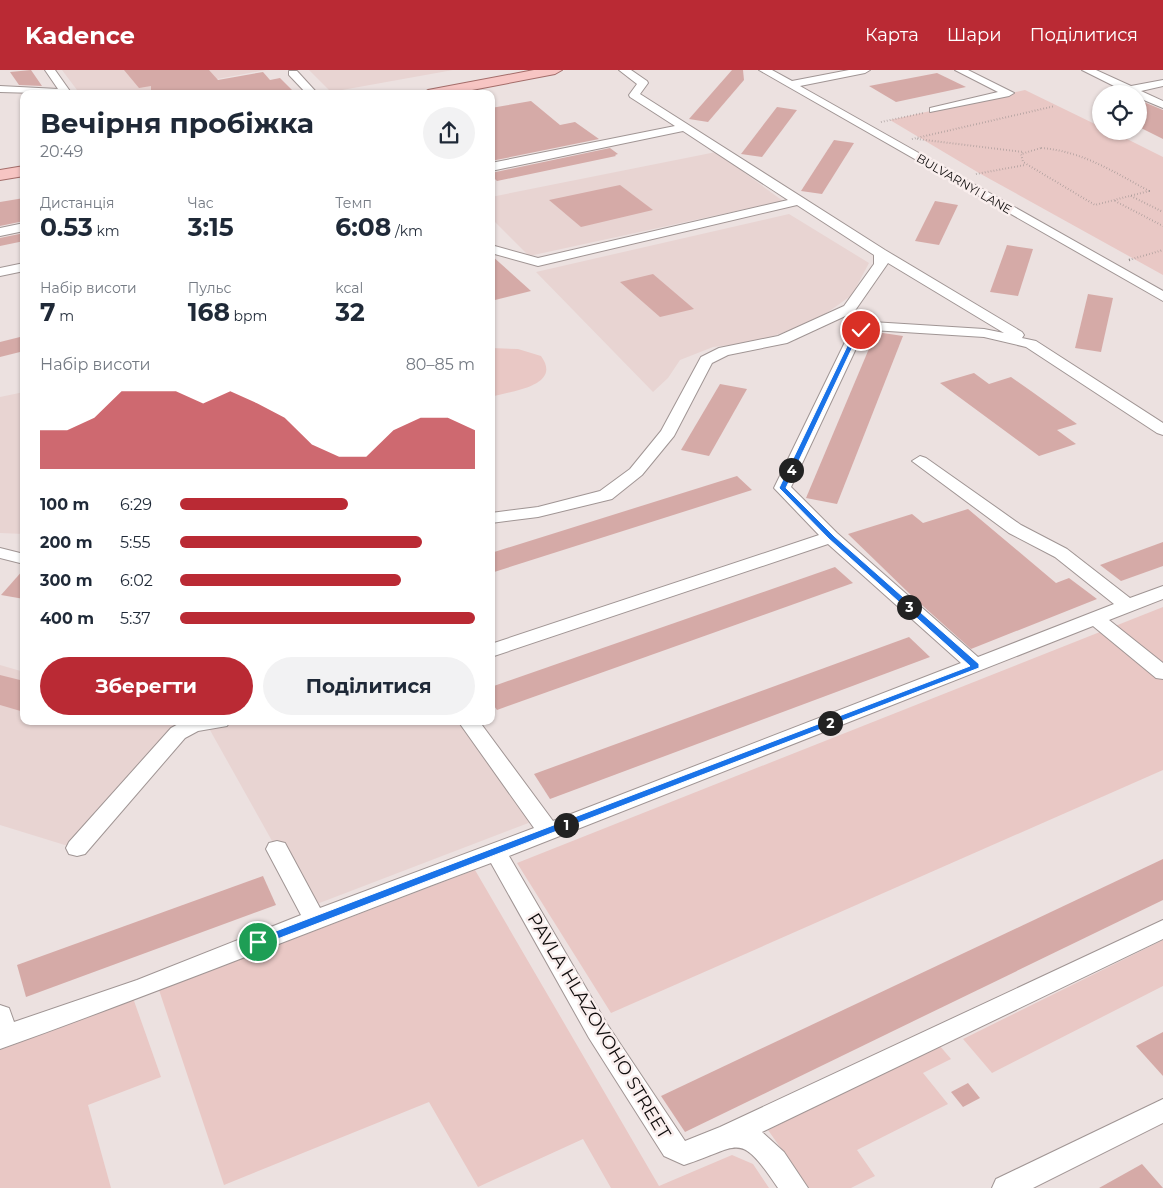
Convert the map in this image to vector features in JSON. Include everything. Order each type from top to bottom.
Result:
[{"type":"main road","points":[[449,90],[555,70]]},
{"type":"main road","points":[[0,175],[20,172]]},
{"type":"street","points":[[50,70],[64,90]]},
{"type":"street","points":[[624,70],[643,82],[634,95],[683,128],[880,253],[1031,344],[1163,430]]},
{"type":"street","name":"BULVARNYI LANE","points":[[764,70],[1163,298]]},
{"type":"street","points":[[790,85],[864,70]]},
{"type":"street","points":[[293,73],[310,90]]},
{"type":"street","points":[[1147,88],[1163,83]]},
{"type":"street","points":[[1147,97],[1163,105]]},
{"type":"street","points":[[495,166],[683,128]]},
{"type":"street","points":[[495,250],[538,262],[798,201]]},
{"type":"street","points":[[0,232],[20,228]]},
{"type":"street","points":[[495,517],[538,512],[606,495],[636,472],[668,433],[706,360],[724,351],[782,340],[849,310],[880,264],[880,253]]},
{"type":"street","points":[[0,272],[20,268]]},
{"type":"street","points":[[976,666],[831,538],[782,488],[853,340],[861,330],[872,326],[984,333],[1031,344]]},
{"type":"street","points":[[920,461],[1015,529],[1061,553],[1127,605]]},
{"type":"street","points":[[495,650],[831,538]]},
{"type":"street","points":[[0,554],[20,558]]},
{"type":"street","points":[[2,1030],[145,987],[315,919],[496,852],[1163,592]]},
{"type":"street","points":[[1095,618],[1163,673]]},
{"type":"street","points":[[77,848],[178,733],[198,725]]},
{"type":"street","points":[[471,725],[548,831]]},
{"type":"street","points":[[277,849],[315,919]]},
{"type":"street","name":"PAVLA HLAZOVOHO STREET","points":[[496,852],[598,1030],[673,1148],[684,1153],[729,1135],[1163,929]]},
{"type":"street","points":[[1006,1188],[1163,1110]]},
{"type":"street","points":[[729,1135],[742,1135],[754,1140],[762,1147],[794,1188]]},
{"type":"lane","points":[[934,110],[1009,94],[960,70]]},
{"type":"lane","points":[[1087,70],[1120,85]]},
{"type":"lane","points":[[0,89],[20,90]]},
{"type":"path","points":[[894,144],[1055,106]]},
{"type":"path","points":[[863,126],[934,110]]},
{"type":"path","points":[[914,139],[1024,152],[1041,148],[1064,150],[1076,154],[1149,191],[1096,205],[1025,165],[1021,158],[1024,152]]},
{"type":"path","points":[[976,175],[1025,165]]},
{"type":"path","points":[[1130,196],[1163,212]]},
{"type":"path","points":[[1114,200],[1163,226]]},
{"type":"path","points":[[1129,260],[1163,250]]},
{"type":"shaded area","points":[[62,70],[266,70],[158,90],[77,90]]},
{"type":"shaded area","points":[[309,70],[453,70],[342,90],[329,90]]},
{"type":"shaded area","points":[[1025,90],[1092,123],[1092,140],[1129,140],[1163,157],[1163,275],[979,173],[890,120]]},
{"type":"shaded area","points":[[716,152],[783,201],[529,256],[495,222],[495,196]]},
{"type":"shaded area","points":[[789,214],[869,263],[852,295],[814,322],[755,342],[713,347],[680,360],[668,378],[653,392],[536,272]]},
{"type":"shaded area","points":[[495,348],[518,349],[541,356],[546,366],[545,374],[540,381],[532,386],[495,396]]},
{"type":"shaded area","points":[[20,393],[20,534],[0,533],[0,397]]},
{"type":"shaded area","points":[[1163,607],[1163,770],[611,1013],[517,863]]},
{"type":"shaded area","points":[[0,665],[20,671],[20,725],[176,725],[68,846],[0,825]]},
{"type":"shaded area","points":[[207,725],[471,725],[539,819],[309,907]]},
{"type":"shaded area","points":[[475,870],[659,1186],[732,1155],[753,1164],[769,1188],[611,1188],[583,1139],[478,1187],[429,1102],[224,1185],[159,990]]},
{"type":"shaded area","points":[[1163,940],[1163,986],[992,1073],[963,1039]]},
{"type":"shaded area","points":[[133,998],[161,1077],[88,1105],[111,1188],[0,1188],[0,1050]]},
{"type":"shaded area","points":[[939,1045],[951,1059],[923,1073],[948,1104],[857,1150],[875,1176],[851,1188],[809,1188],[768,1130]]},
{"type":"building","points":[[31,70],[42,86],[19,85],[10,72]]},
{"type":"building","points":[[124,70],[209,70],[218,80],[263,72],[270,80],[280,78],[292,90],[151,90],[151,86],[139,88]]},
{"type":"building","points":[[732,70],[743,70],[744,80],[708,122],[689,119]]},
{"type":"building","points":[[937,73],[966,87],[896,102],[869,86]]},
{"type":"building","points":[[531,101],[560,125],[575,122],[599,139],[495,160],[495,107]]},
{"type":"building","points":[[1147,103],[1163,110],[1163,139],[1147,131]]},
{"type":"building","points":[[777,107],[797,110],[762,157],[741,154]]},
{"type":"building","points":[[834,140],[854,143],[822,194],[801,191]]},
{"type":"building","points":[[610,148],[618,154],[616,156],[497,181],[495,179],[495,172]]},
{"type":"building","points":[[620,185],[653,210],[581,227],[549,200]]},
{"type":"building","points":[[20,199],[20,222],[0,226],[0,202]]},
{"type":"building","points":[[935,201],[958,205],[939,245],[915,241]]},
{"type":"building","points":[[20,234],[20,242],[0,246],[0,238]]},
{"type":"building","points":[[1007,245],[1033,249],[1018,296],[990,292]]},
{"type":"building","points":[[495,259],[531,291],[495,300]]},
{"type":"building","points":[[653,274],[694,309],[660,317],[620,282]]},
{"type":"building","points":[[1088,294],[1113,298],[1101,352],[1075,348]]},
{"type":"building","points":[[876,332],[903,336],[837,504],[806,498]]},
{"type":"building","points":[[20,337],[20,352],[0,357],[0,342]]},
{"type":"building","points":[[974,373],[989,384],[1011,377],[1077,424],[1057,430],[1076,444],[1039,456],[940,383]]},
{"type":"building","points":[[720,384],[747,389],[709,456],[681,450]]},
{"type":"building","points":[[737,476],[752,490],[495,572],[495,552]]},
{"type":"building","points":[[968,509],[1056,583],[1069,578],[1097,599],[971,649],[914,598],[848,534],[912,514],[923,523]]},
{"type":"building","points":[[1163,542],[1163,566],[1121,581],[1100,565]]},
{"type":"building","points":[[835,567],[853,583],[497,710],[495,707],[495,686]]},
{"type":"building","points":[[20,574],[20,598],[1,595]]},
{"type":"building","points":[[909,637],[930,657],[550,799],[534,774]]},
{"type":"building","points":[[0,675],[20,680],[20,711],[0,705]]},
{"type":"building","points":[[1163,859],[1163,900],[685,1132],[661,1096]]},
{"type":"building","points":[[263,876],[276,905],[26,997],[17,965]]},
{"type":"building","points":[[1163,1032],[1163,1076],[1136,1046]]},
{"type":"building","points":[[968,1083],[980,1098],[963,1107],[951,1092]]},
{"type":"building","points":[[1142,1164],[1163,1188],[1099,1188]]},
{"type":"route","points":[[258,942],[766,749],[976,666],[831,538],[782,488],[853,340],[861,330]]}]
